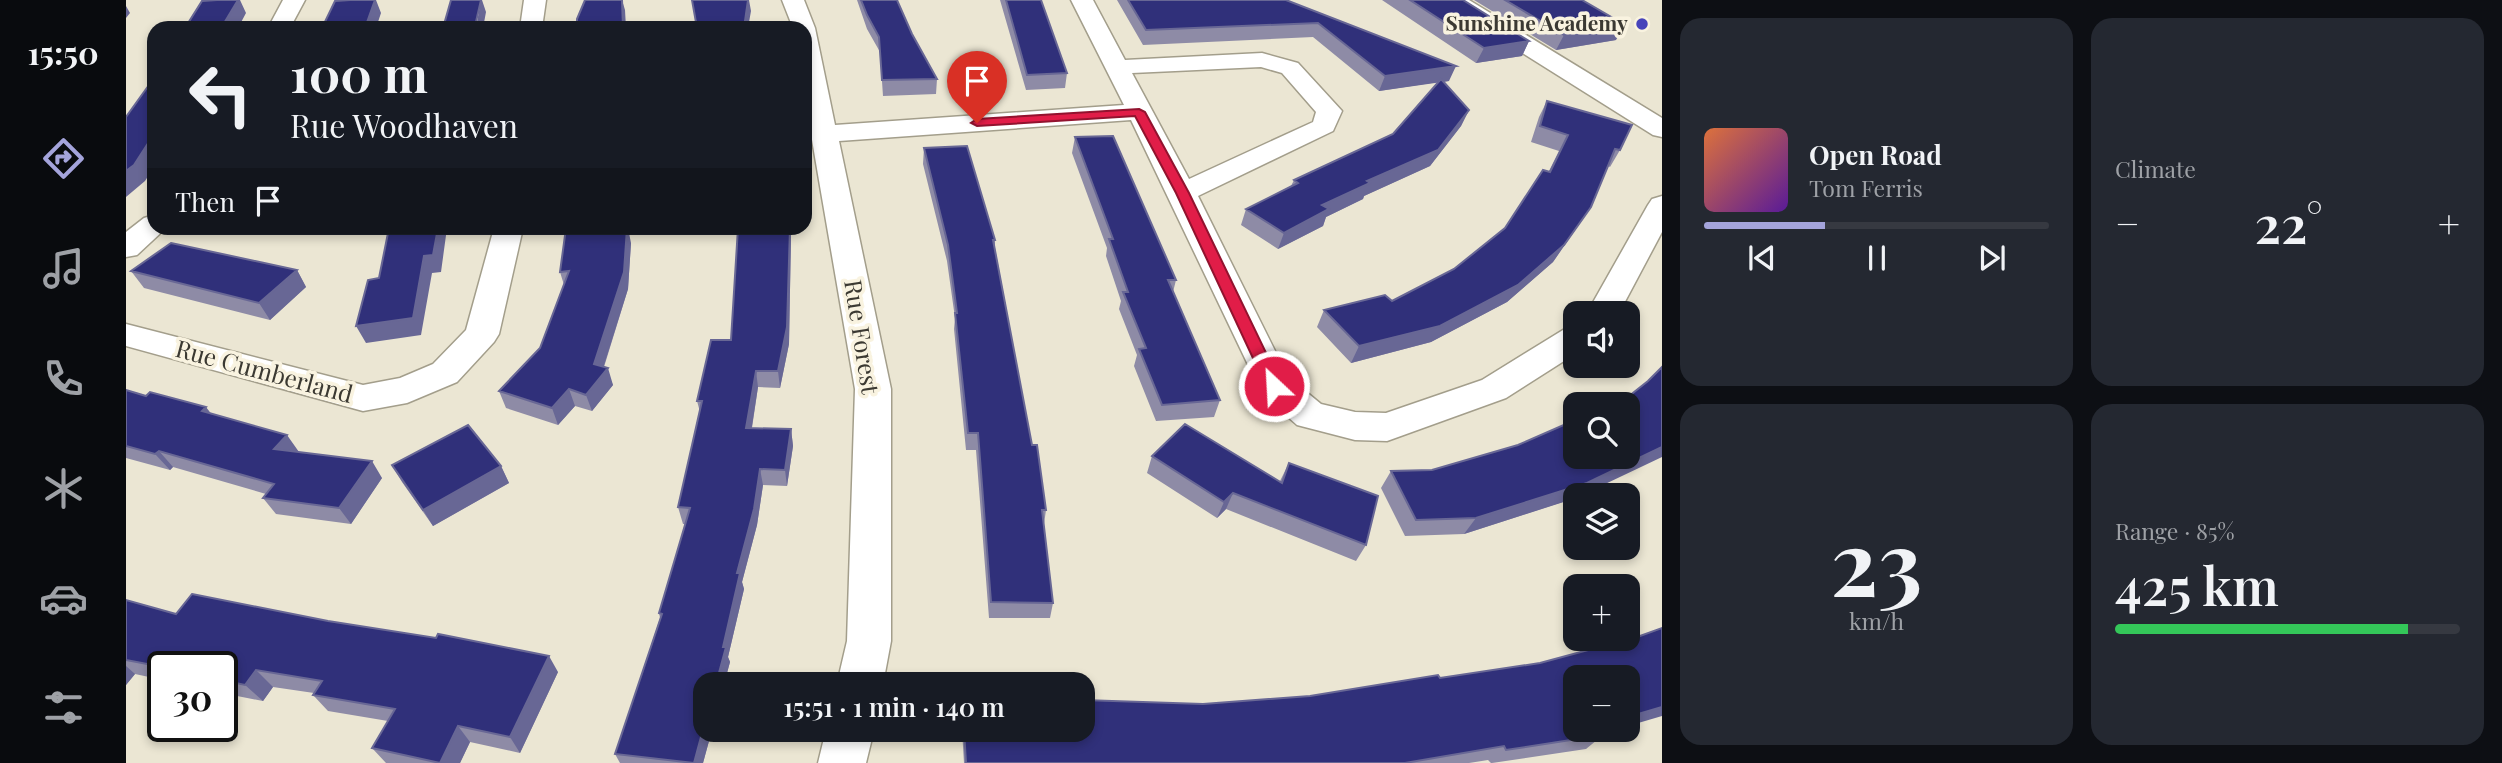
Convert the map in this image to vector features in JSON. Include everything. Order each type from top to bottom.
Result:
[{"type":"street","points":[[283,21],[294,0]]},
{"type":"street","points":[[532,21],[534,0]]},
{"type":"street","points":[[793,0],[801,21]]},
{"type":"street","points":[[1082,0],[1182,193],[1274,386],[1310,415],[1355,426],[1387,427],[1494,388],[1563,345]]},
{"type":"street","points":[[1454,0],[1662,130]]},
{"type":"street","points":[[1118,67],[1262,60],[1290,68],[1329,111],[1324,126],[1182,193]]},
{"type":"street","name":"Rue Forest","points":[[812,71],[873,389],[869,641],[863,672]]},
{"type":"street","points":[[824,134],[1139,112]]},
{"type":"street","points":[[1610,301],[1662,205]]},
{"type":"street","points":[[126,248],[147,230]]},
{"type":"street","name":"Rue Cumberland","points":[[126,335],[363,398],[408,390],[445,373],[482,334],[506,235]]},
{"type":"street","points":[[842,763],[847,742]]},
{"type":"building","points":[[238,0],[225,21],[189,21],[202,1]]},
{"type":"building","points":[[375,0],[368,21],[325,21],[335,1]]},
{"type":"building","points":[[451,0],[481,0],[476,21],[445,21]]},
{"type":"building","points":[[585,0],[622,0],[623,21],[577,19]]},
{"type":"building","points":[[692,0],[748,0],[745,21],[696,21]]},
{"type":"building","points":[[861,0],[897,0],[937,79],[882,80],[879,37]]},
{"type":"building","points":[[1006,0],[1041,0],[1067,73],[1027,75]]},
{"type":"building","points":[[1128,0],[1286,0],[1456,66],[1385,76],[1318,23],[1146,30]]},
{"type":"building","points":[[1410,0],[1463,0],[1529,41],[1484,48]]},
{"type":"building","points":[[1505,0],[1582,0],[1625,25],[1564,35]]},
{"type":"building","points":[[1441,79],[1469,110],[1438,150],[1367,181],[1370,183],[1322,205],[1329,209],[1284,233],[1246,209],[1298,183],[1294,180],[1393,134]]},
{"type":"building","points":[[147,88],[147,145],[134,165],[126,171],[126,117]]},
{"type":"building","points":[[1547,101],[1632,125],[1620,150],[1615,149],[1591,207],[1564,245],[1518,285],[1440,326],[1359,346],[1324,310],[1385,295],[1392,301],[1454,269],[1505,228],[1543,170],[1550,172],[1568,135],[1540,126]]},
{"type":"building","points":[[1113,136],[1176,280],[1168,280],[1220,400],[1162,405],[1139,349],[1146,348],[1123,292],[1128,292],[1109,239],[1113,239],[1075,137]]},
{"type":"building","points":[[967,146],[995,240],[1032,445],[1037,445],[1046,510],[1042,510],[1053,603],[991,602],[978,433],[968,433],[948,245],[924,148]]},
{"type":"building","points":[[388,235],[437,235],[433,255],[424,256],[413,318],[356,326],[368,280],[379,278]]},
{"type":"building","points":[[565,235],[627,235],[624,272],[594,364],[608,368],[586,395],[569,389],[552,408],[499,391],[540,348],[569,271],[560,272]]},
{"type":"building","points":[[738,235],[790,235],[787,327],[778,371],[756,371],[746,428],[791,429],[785,470],[760,469],[719,672],[693,672],[693,742],[700,742],[694,763],[615,754],[662,614],[659,613],[690,508],[678,507],[702,401],[697,401],[711,340],[731,340]]},
{"type":"building","points":[[171,243],[297,270],[259,303],[131,271]]},
{"type":"building","points":[[1662,367],[1662,447],[1640,458],[1640,392],[1634,392]]},
{"type":"building","points":[[126,390],[146,396],[150,392],[206,407],[202,411],[287,435],[274,449],[372,461],[339,508],[263,498],[274,484],[159,451],[155,454],[126,446]]},
{"type":"building","points":[[1185,424],[1282,483],[1289,463],[1378,496],[1366,545],[1233,493],[1224,502],[1152,456]]},
{"type":"building","points":[[468,425],[501,466],[423,510],[392,465]]},
{"type":"building","points":[[1563,425],[1563,469],[1616,469],[1587,483],[1563,483],[1563,491],[1476,518],[1416,520],[1391,471],[1432,470],[1518,445]]},
{"type":"building","points":[[192,594],[328,621],[436,638],[438,634],[549,656],[510,737],[458,726],[440,763],[372,748],[395,709],[313,695],[322,681],[256,670],[245,685],[238,683],[238,651],[147,651],[147,664],[126,660],[126,600],[176,614]]},
{"type":"building","points":[[1662,628],[1662,707],[1640,713],[1640,665],[1563,665],[1563,741],[1506,750],[1504,746],[1405,763],[966,763],[965,742],[1095,742],[1095,700],[1203,704],[1310,696],[1438,675],[1440,678],[1540,663],[1584,651],[1640,651],[1640,636]]},
{"type":"place","name":"Sunshine Academy","points":[[1642,24]]},
{"type":"route","points":[[977,123],[1139,112],[1182,193],[1274,386]]}]
